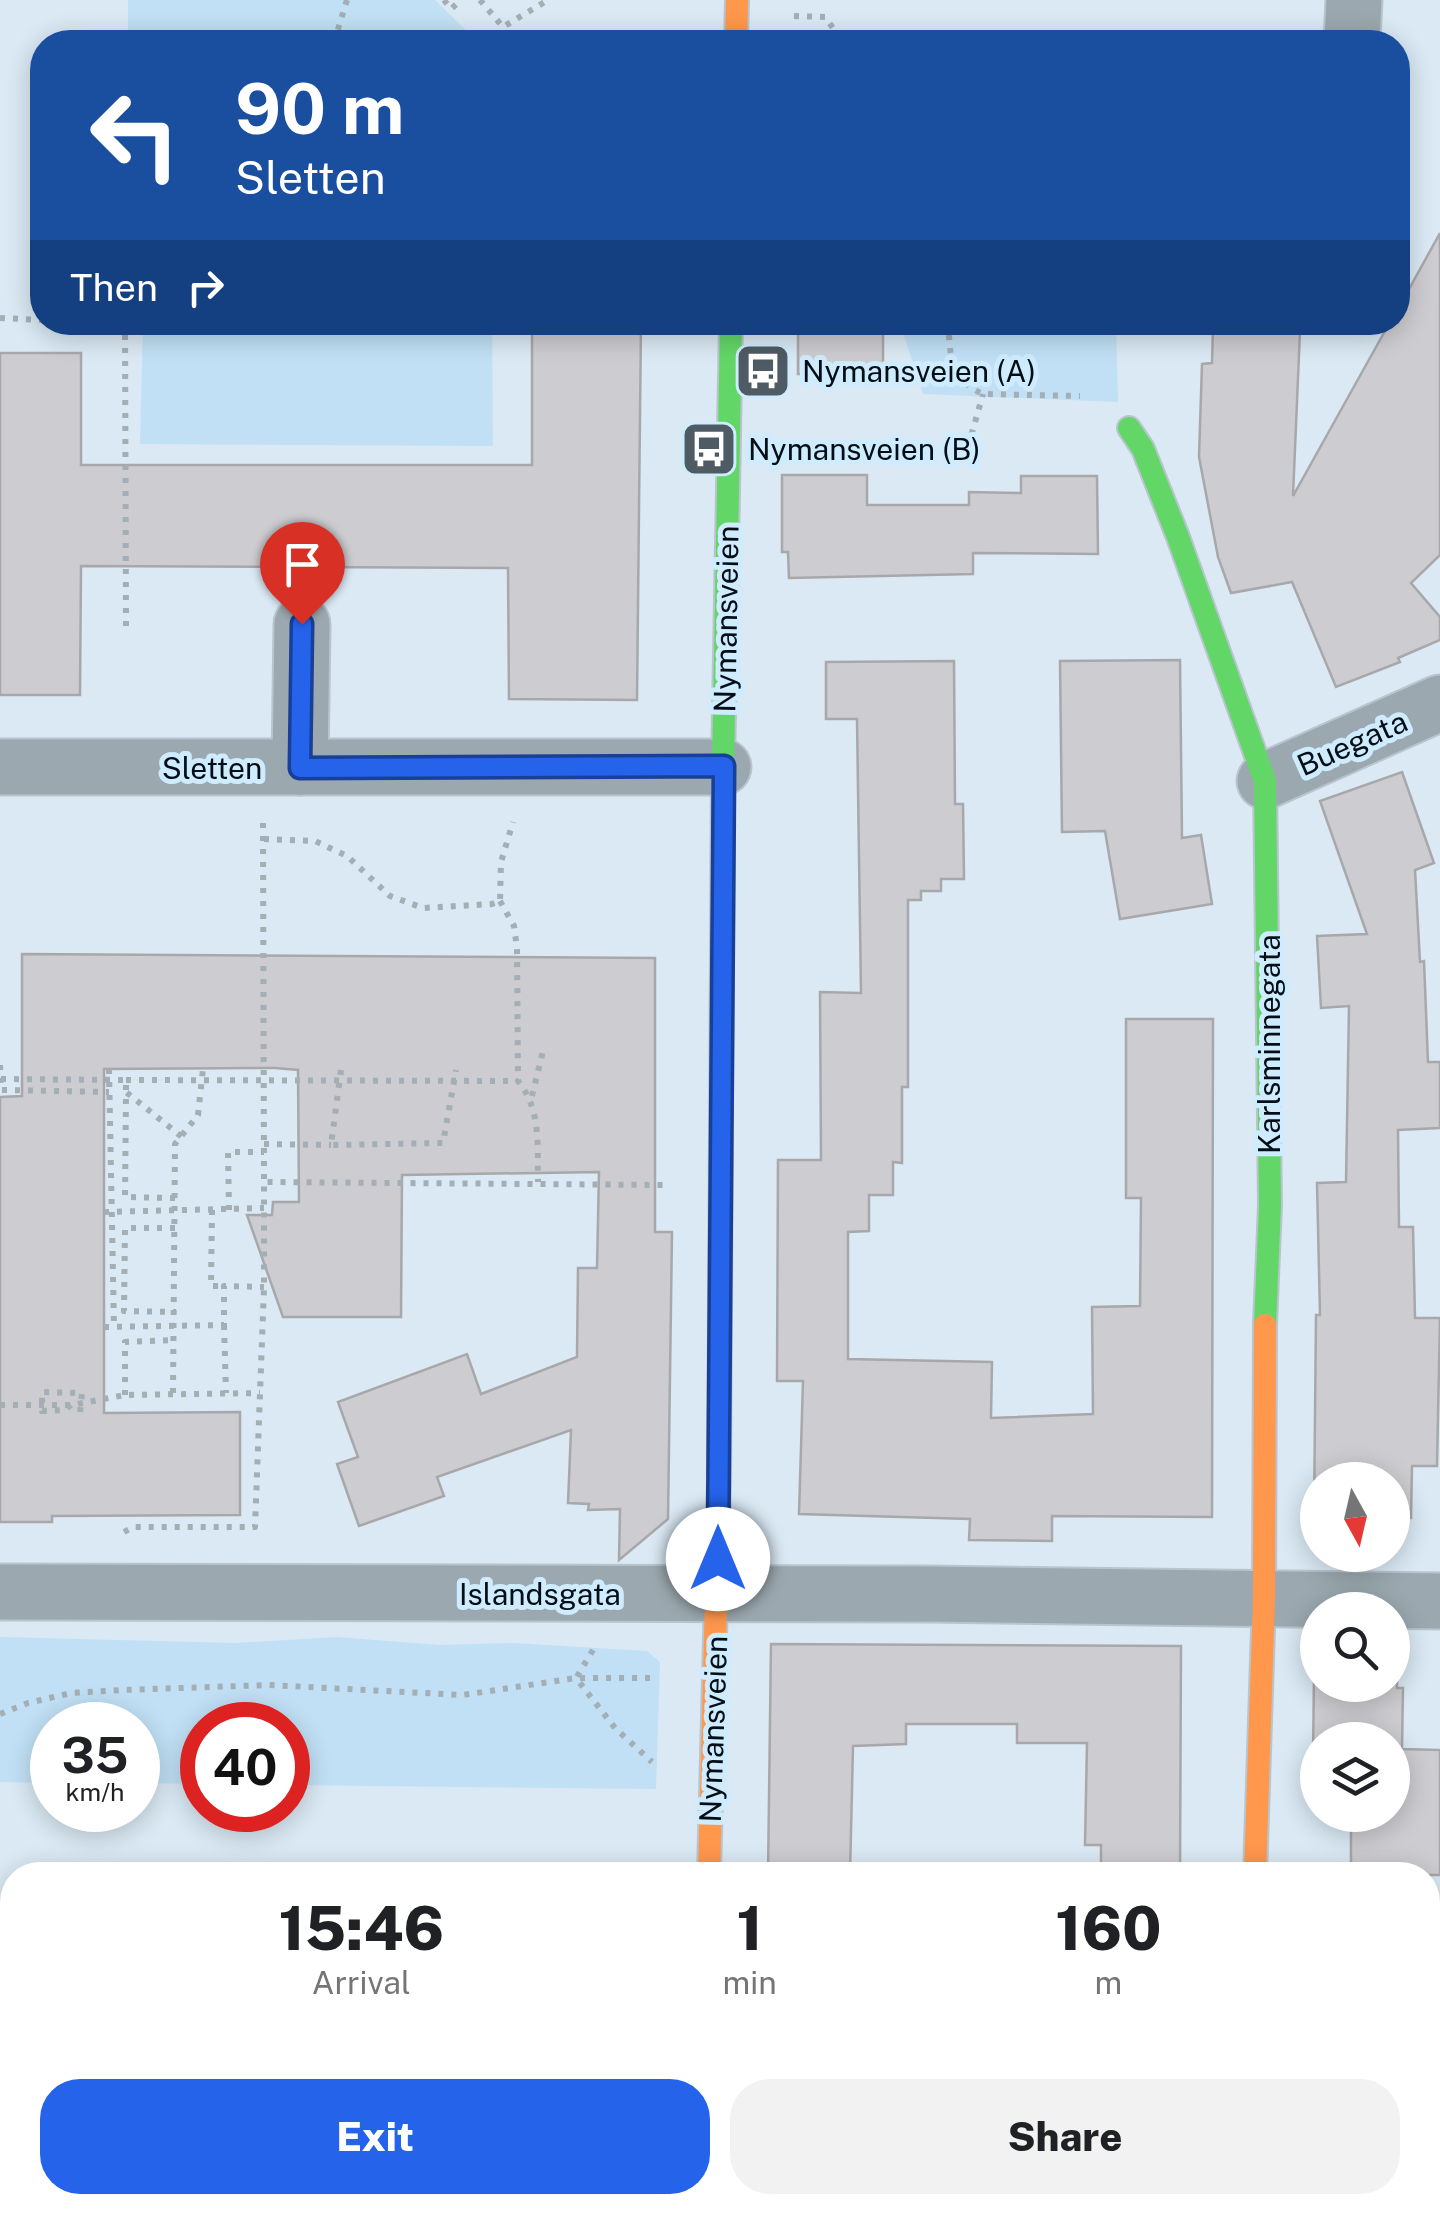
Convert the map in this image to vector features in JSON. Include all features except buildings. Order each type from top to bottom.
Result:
[{"type":"street","points":[[736,30],[737,0]]},
{"type":"street","points":[[1353,30],[1354,0]]},
{"type":"street","name":"Nymansveien","points":[[709,1862],[718,1594],[724,766],[732,335]]},
{"type":"street","name":"Karlsminnegata","points":[[1129,428],[1143,449],[1178,537],[1264,782],[1270,1205],[1264,1376],[1264,1598],[1254,1862]]},
{"type":"street","name":"Sletten","points":[[300,768],[302,624]]},
{"type":"street","name":"Buegata","points":[[1264,782],[1440,703]]},
{"type":"street","name":"Sletten","points":[[0,767],[724,766]]},
{"type":"street","name":"Islandsgata","points":[[0,1592],[1440,1601]]},
{"type":"path","points":[[338,30],[347,0]]},
{"type":"path","points":[[444,0],[451,9],[461,0]]},
{"type":"path","points":[[480,0],[502,27],[548,0]]},
{"type":"path","points":[[794,16],[825,17],[834,30]]},
{"type":"path","points":[[0,318],[30,319]]},
{"type":"path","points":[[126,335],[126,628]]},
{"type":"path","points":[[949,335],[957,378],[983,394],[1044,393],[1102,400],[1129,428]]},
{"type":"path","points":[[968,447],[983,394]]},
{"type":"path","points":[[515,814],[500,862],[500,901],[514,926],[517,948],[518,1081],[532,1098]]},
{"type":"path","points":[[121,1535],[133,1528],[255,1528],[264,1287],[264,820]]},
{"type":"path","points":[[264,839],[315,841],[347,856],[390,896],[423,908],[500,901]]},
{"type":"path","points":[[538,1182],[532,1098],[543,1052]]},
{"type":"path","points":[[0,1065],[1,1090],[109,1092]]},
{"type":"path","points":[[109,1069],[108,1212],[114,1327]]},
{"type":"path","points":[[173,1394],[175,1144],[198,1115],[203,1069]]},
{"type":"path","points":[[331,1145],[341,1070]]},
{"type":"path","points":[[230,1210],[228,1152],[444,1143],[456,1070]]},
{"type":"path","points":[[1,1079],[518,1081]]},
{"type":"path","points":[[126,1080],[126,1197],[175,1198]]},
{"type":"path","points":[[126,1092],[182,1136]]},
{"type":"path","points":[[264,1182],[670,1185]]},
{"type":"path","points":[[108,1212],[264,1208]]},
{"type":"path","points":[[212,1210],[212,1286],[264,1287]]},
{"type":"path","points":[[175,1228],[125,1228],[124,1312],[176,1312]]},
{"type":"path","points":[[224,1286],[226,1393]]},
{"type":"path","points":[[104,1327],[224,1324]]},
{"type":"path","points":[[125,1395],[125,1342],[175,1340]]},
{"type":"path","points":[[72,1404],[64,1410],[42,1411],[42,1392],[82,1393],[80,1412]]},
{"type":"path","points":[[0,1404],[72,1404],[125,1395],[260,1393]]},
{"type":"path","points":[[576,1678],[596,1644],[597,1594]]},
{"type":"path","points":[[576,1678],[615,1728],[653,1763]]},
{"type":"path","points":[[0,1714],[72,1692],[269,1685],[462,1695],[576,1678],[668,1678]]},
{"type":"shaded area","points":[[128,0],[435,0],[466,30],[128,30]]},
{"type":"shaded area","points":[[143,335],[492,335],[493,446],[140,444]]},
{"type":"shaded area","points":[[904,335],[1116,335],[1118,402],[923,394]]},
{"type":"shaded area","points":[[0,1637],[235,1643],[337,1637],[439,1645],[513,1643],[647,1651],[660,1662],[656,1789],[310,1785],[310,1702],[180,1702],[180,1784],[160,1783],[160,1702],[30,1702],[30,1783],[0,1782]]},
{"type":"traffic: fast","points":[[719,1480],[723,767],[731,335]]},
{"type":"traffic: fast","points":[[1129,428],[1143,449],[1178,537],[1265,781],[1270,1205],[1265,1325]]},
{"type":"traffic: slow","points":[[736,30],[737,0]]},
{"type":"traffic: slow","points":[[1255,1862],[1264,1598],[1265,1325]]},
{"type":"traffic: slow","points":[[709,1862],[719,1480]]},
{"type":"place","name":"Nymansveien (A)","points":[[763,371]]},
{"type":"place","name":"Nymansveien (B)","points":[[709,449]]},
{"type":"route","points":[[302,624],[300,768],[724,766],[718,1559]]}]
